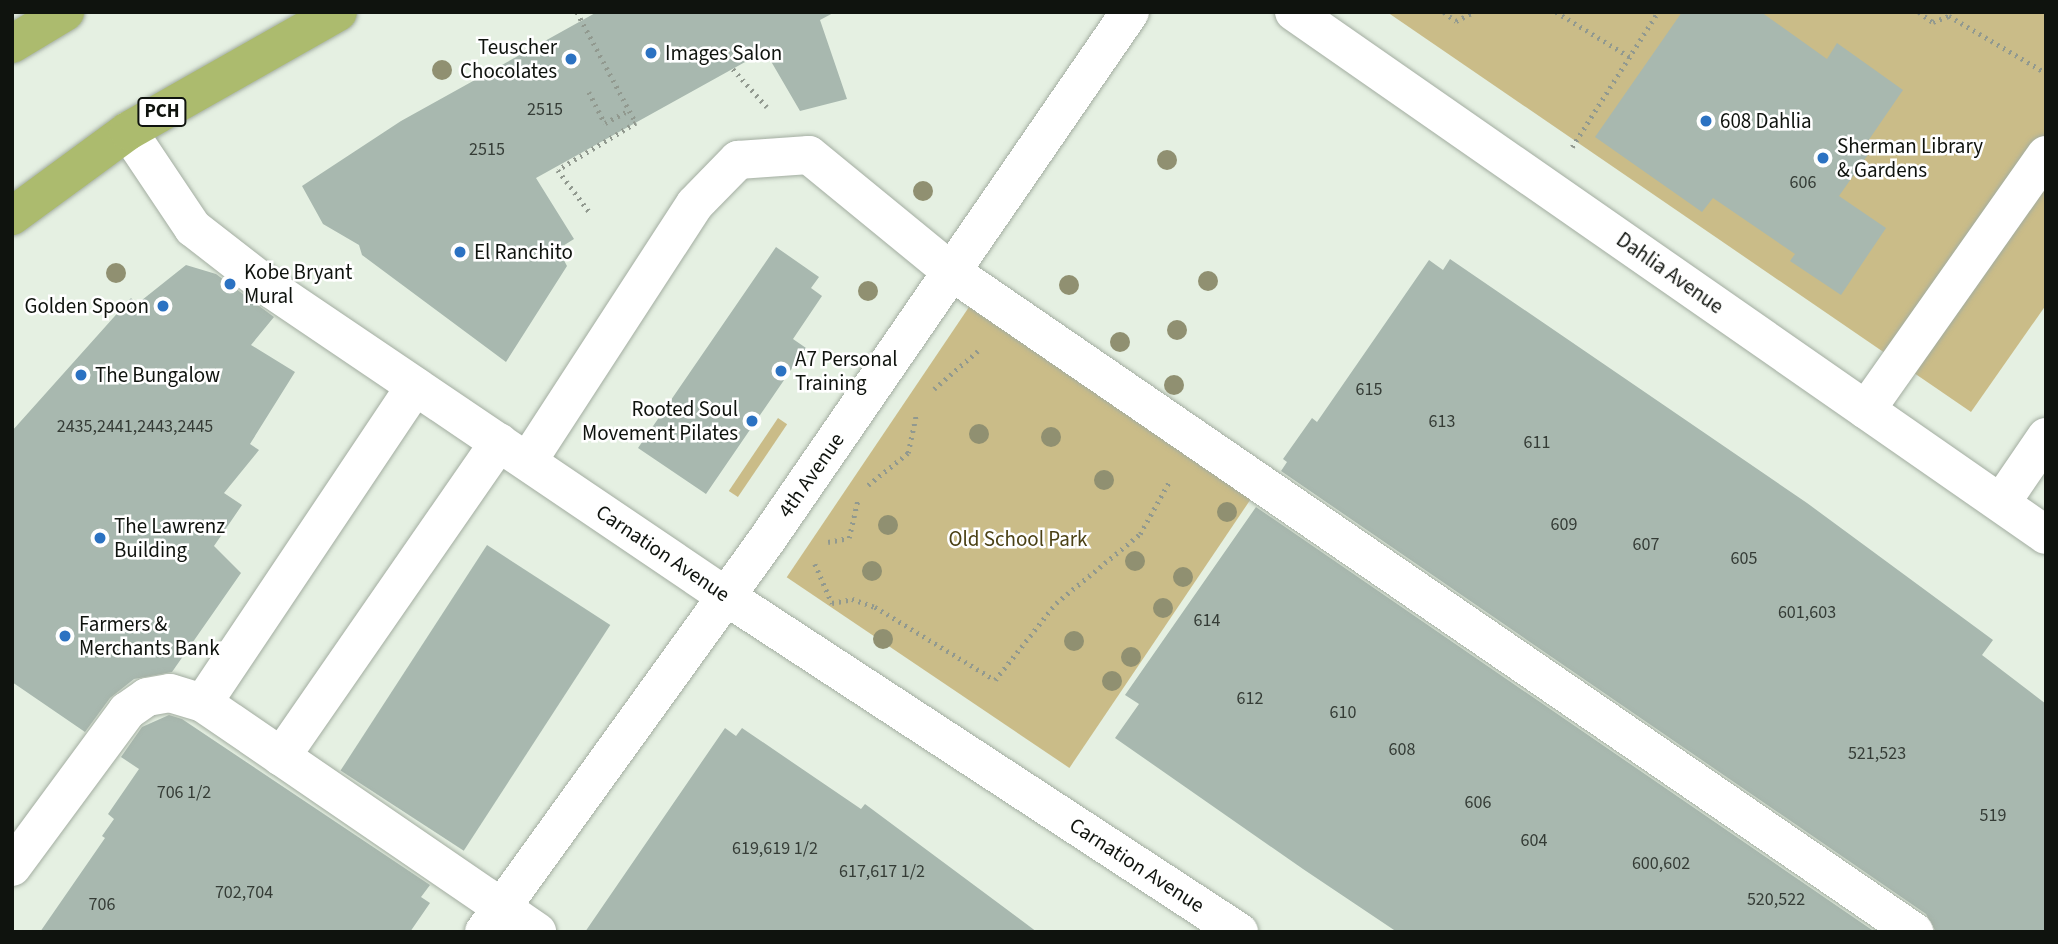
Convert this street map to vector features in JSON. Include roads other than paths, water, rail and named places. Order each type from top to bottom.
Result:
[{"type":"highway","points":[[12,44],[65,12]]},
{"type":"highway","name":"PCH","points":[[12,216],[128,131],[338,12]]},
{"type":"street","name":"4th Avenue","points":[[492,919],[727,597],[1130,12]]},
{"type":"street","name":"Dahlia Avenue","points":[[1294,12],[2046,535]]},
{"type":"street","name":"Carnation Avenue","points":[[128,131],[199,234],[415,386],[727,597],[1239,932]]},
{"type":"street","points":[[281,757],[513,451],[695,204],[738,160],[809,155],[951,272],[1914,932]]},
{"type":"street","points":[[1866,410],[2046,155]]},
{"type":"street","points":[[202,703],[415,386]]},
{"type":"street","points":[[2001,503],[2046,437]]},
{"type":"street","points":[[12,867],[127,711],[147,697],[170,693],[202,703],[281,757],[492,919],[537,932]]},
{"type":"place","name":"Images Salon","points":[[651,53]]},
{"type":"place","name":"Teuscher Chocolates","points":[[571,59]]},
{"type":"place","name":"608 Dahlia","points":[[1706,121]]},
{"type":"place","name":"Sherman Library & Gardens","points":[[1823,158]]},
{"type":"place","name":"El Ranchito","points":[[460,252]]},
{"type":"place","name":"Kobe Bryant Mural","points":[[230,284]]},
{"type":"place","name":"Golden Spoon","points":[[163,306]]},
{"type":"place","name":"A7 Personal Training","points":[[781,371]]},
{"type":"place","name":"The Bungalow","points":[[81,375]]},
{"type":"place","name":"Rooted Soul Movement Pilates","points":[[752,421]]},
{"type":"place","name":"The Lawrenz Building","points":[[100,538]]},
{"type":"place","name":"Farmers & Merchants Bank","points":[[65,636]]},
{"type":"park label","name":"Old School Park","points":[[1018,539]]}]
